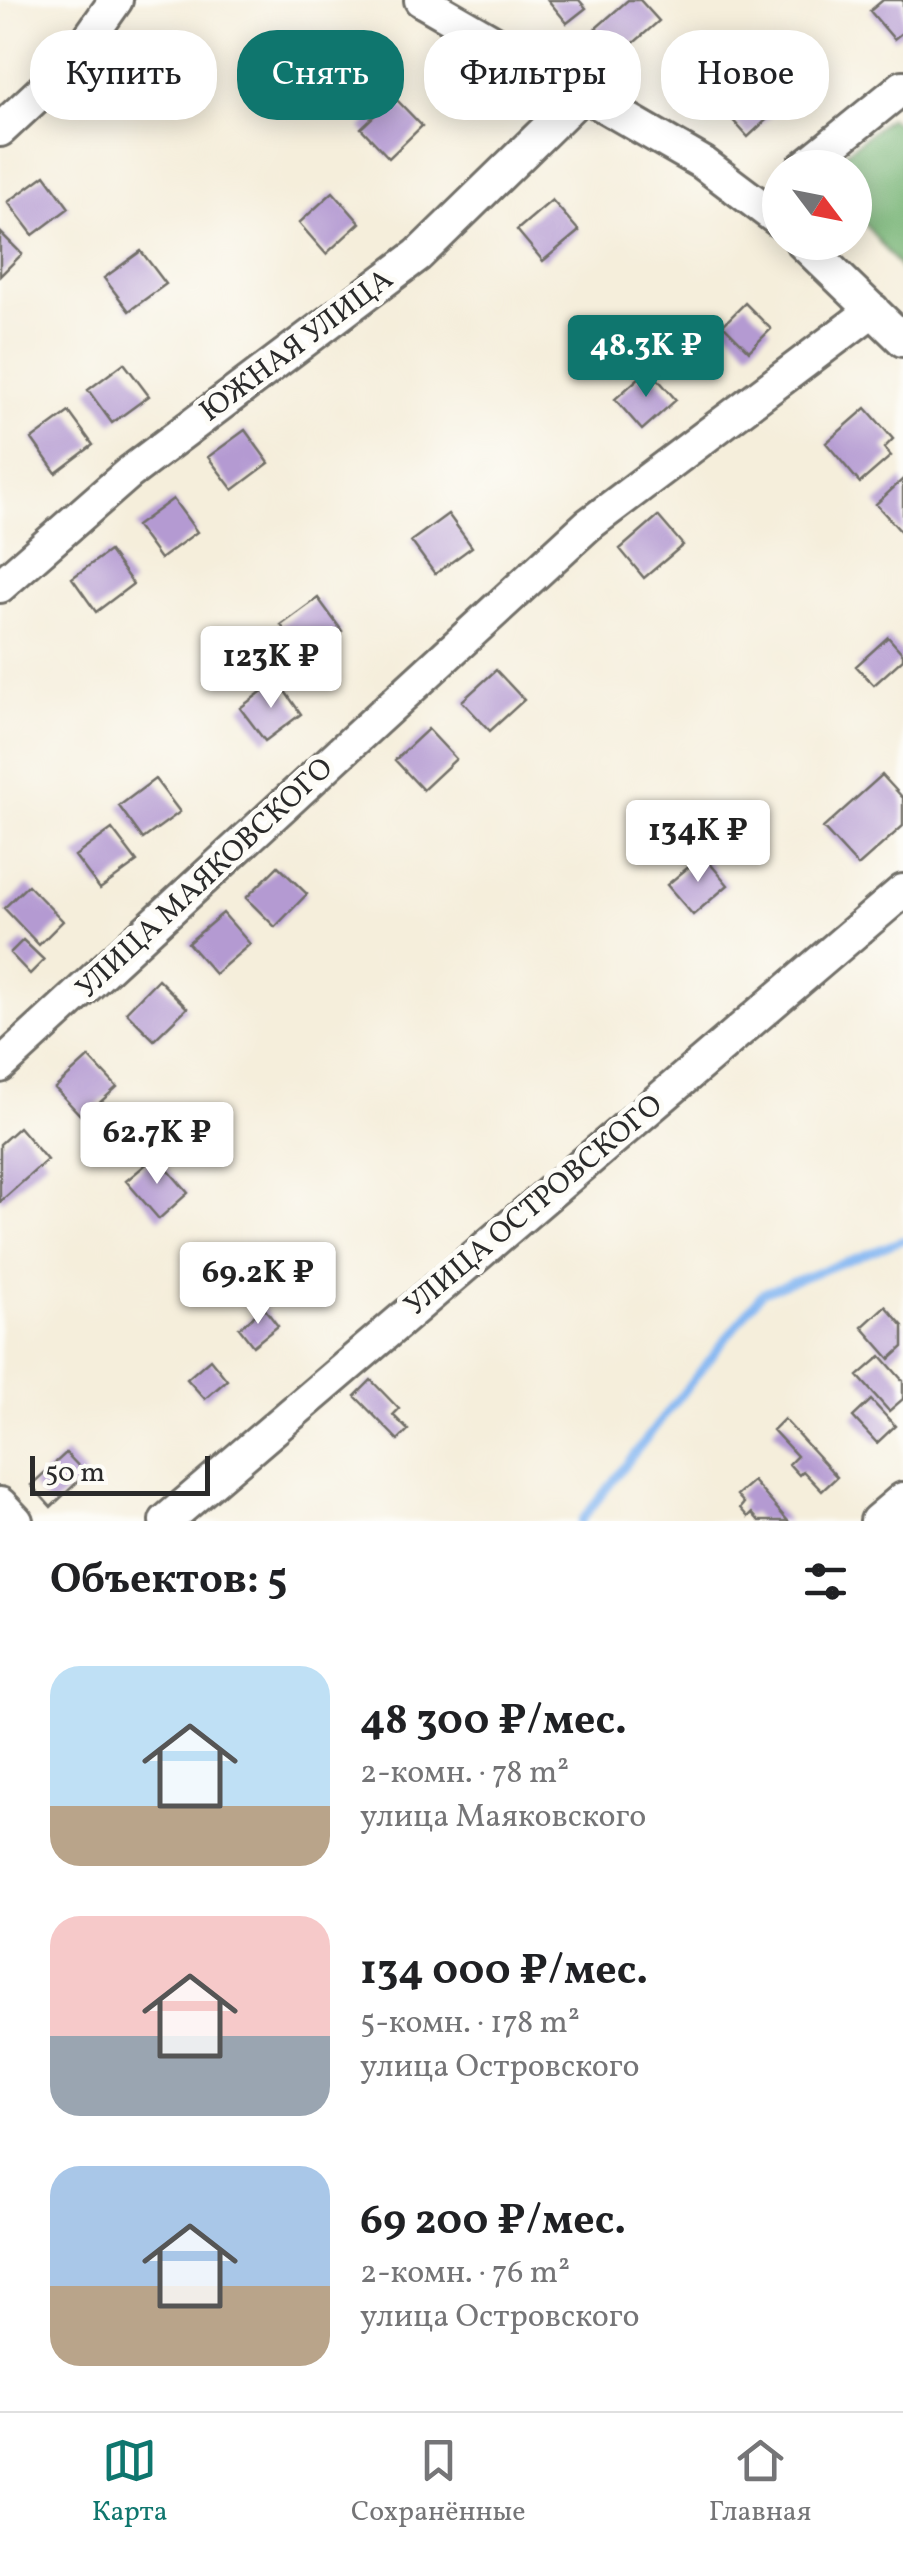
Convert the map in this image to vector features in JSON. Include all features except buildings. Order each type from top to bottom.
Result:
[{"type":"street","points":[[0,130],[71,64],[116,0]]},
{"type":"street","points":[[421,0],[473,30]]},
{"type":"street","points":[[825,150],[903,87]]},
{"type":"street","name":"ЮЖНАЯ УЛИЦА","points":[[0,586],[129,472],[418,255],[557,120]]},
{"type":"street","points":[[629,120],[762,198]]},
{"type":"street","points":[[821,260],[903,340]]},
{"type":"street","name":"УЛИЦА МАЯКОВСКОГО","points":[[0,1066],[588,525],[872,310]]},
{"type":"street","name":"УЛИЦА ОСТРОВСКОГО","points":[[166,1521],[903,892]]},
{"type":"street","points":[[877,1521],[903,1499]]},
{"type":"street","points":[[0,1504],[16,1521]]},
{"type":"green space","points":[[889,118],[903,127],[903,272],[872,233],[872,150],[849,150]]},
{"type":"waterway","points":[[581,1521],[762,1293],[903,1240]]}]
